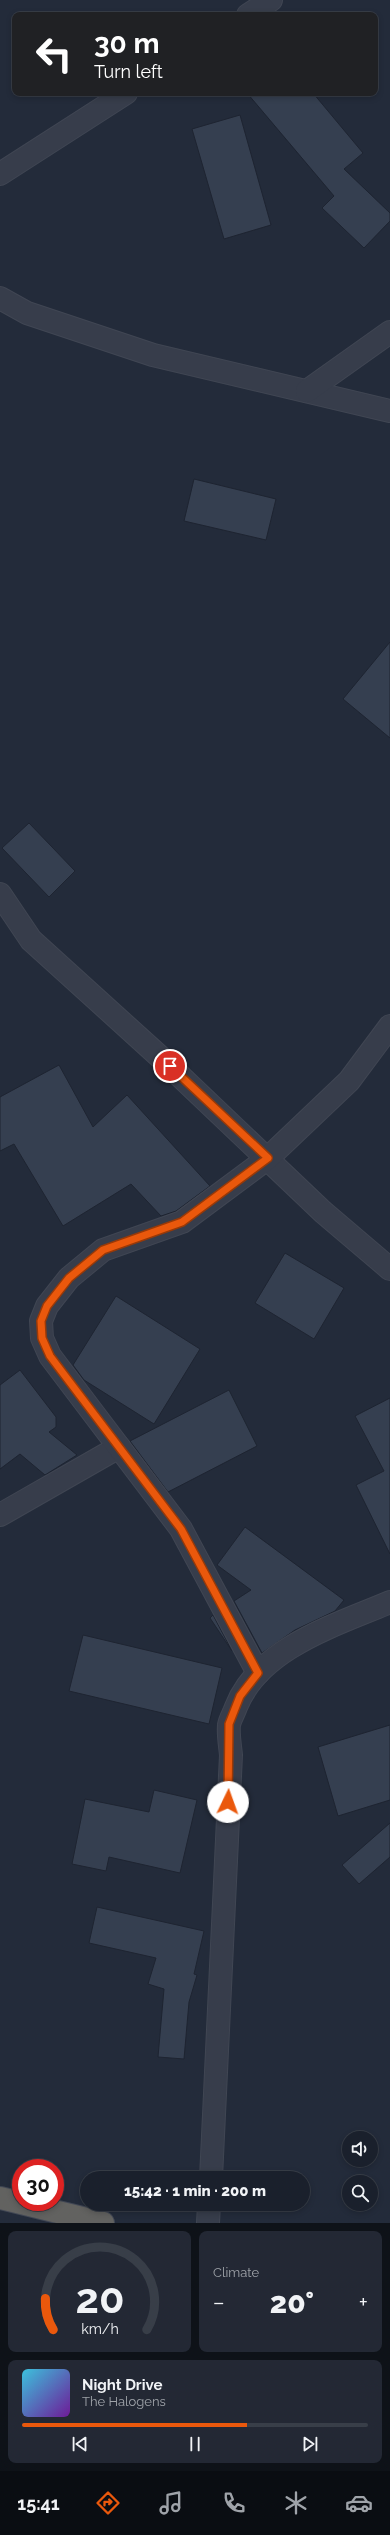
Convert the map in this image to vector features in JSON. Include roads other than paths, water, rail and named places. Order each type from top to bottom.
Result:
[{"type":"highway","points":[[0,2198],[104,2223]]},
{"type":"street","points":[[253,12],[271,0]]},
{"type":"street","points":[[0,174],[121,96]]},
{"type":"street","points":[[0,298],[28,313],[153,355],[390,411]]},
{"type":"street","points":[[307,391],[390,332]]},
{"type":"street","points":[[0,894],[31,940],[268,1158],[323,1212],[390,1269]]},
{"type":"street","points":[[258,1673],[181,1529],[50,1356],[42,1338],[41,1321],[47,1306],[69,1278],[103,1250],[182,1222],[268,1158],[349,1081],[390,1026]]},
{"type":"street","points":[[0,1515],[119,1447]]},
{"type":"street","points":[[211,2171],[230,1755],[229,1724],[240,1696],[258,1673],[281,1654],[320,1632],[390,1602]]},
{"type":"street","points":[[208,2223],[209,2211]]}]
